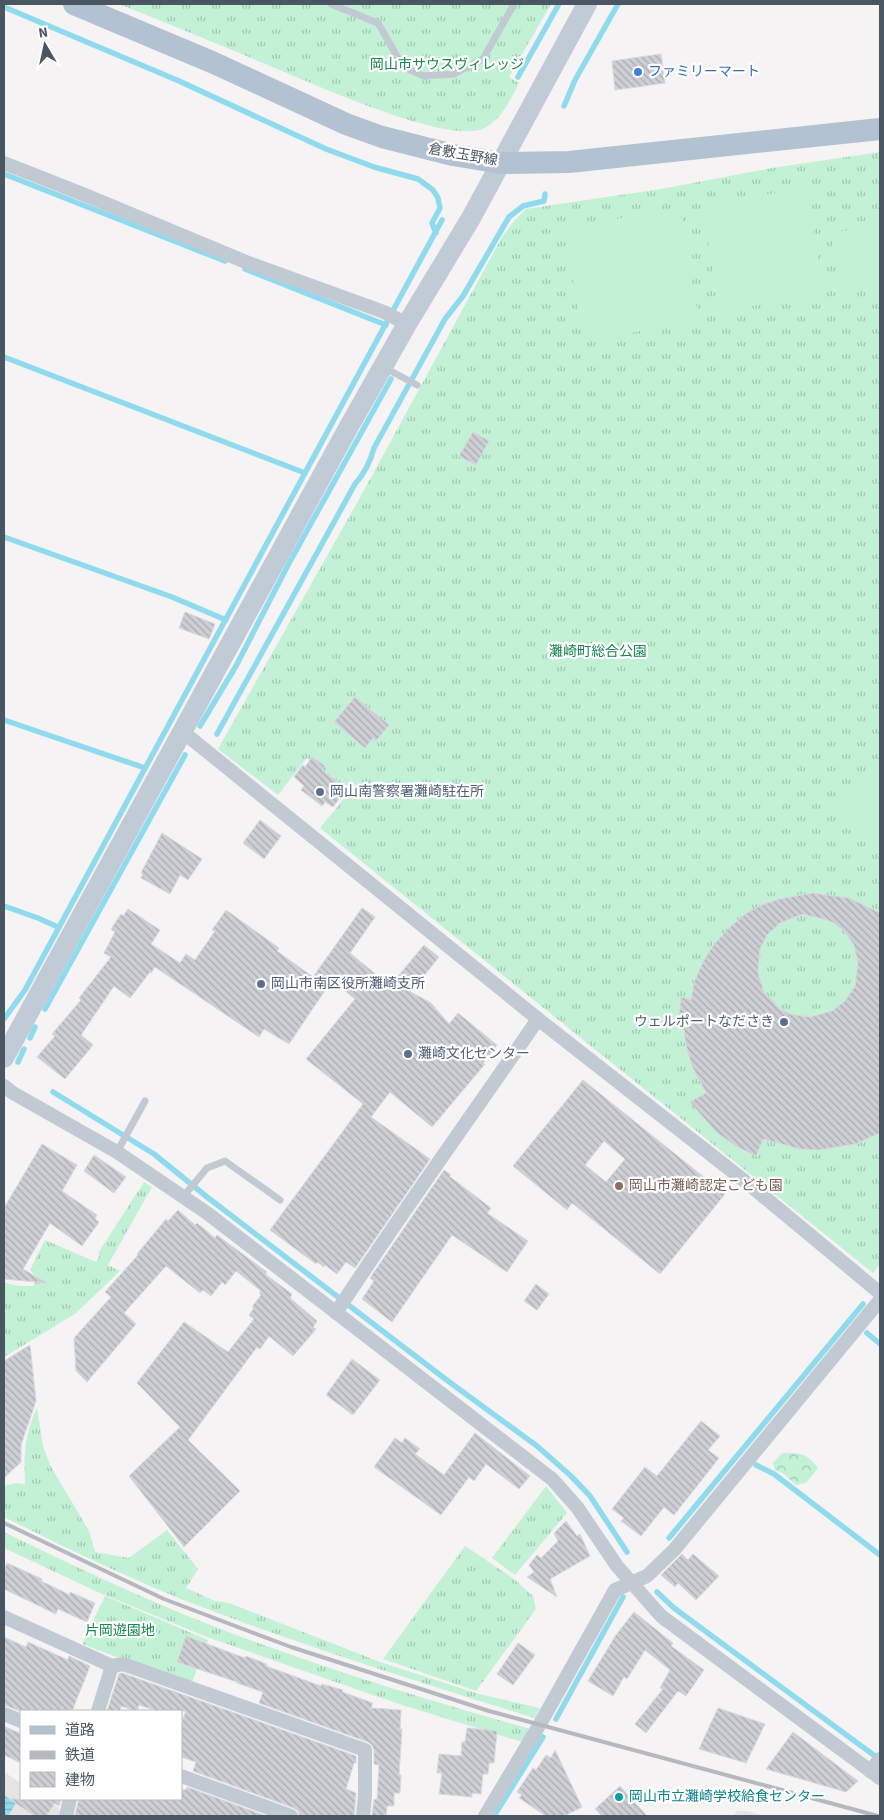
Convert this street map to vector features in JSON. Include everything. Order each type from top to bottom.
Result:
[{"type":"main road","name":"倉敷玉野線","points":[[74,4],[214,64],[346,124],[382,137],[416,146],[453,155],[501,163],[569,162],[880,128]]},
{"type":"street","points":[[4,1058],[383,367],[397,319],[444,264],[587,4]]},
{"type":"street","points":[[4,163],[85,194],[246,262],[397,319]]},
{"type":"street","points":[[183,732],[538,1019],[695,1141],[880,1293]]},
{"type":"street","points":[[341,1305],[416,1192],[442,1159],[538,1019]]},
{"type":"street","points":[[5,1091],[120,1147],[187,1193],[207,1213],[341,1305],[552,1479],[577,1507],[617,1566],[660,1616],[877,1768]]},
{"type":"street","points":[[485,1816],[540,1724],[615,1590],[647,1576],[674,1550],[880,1300]]},
{"type":"street","points":[[4,1617],[112,1666],[123,1664],[365,1750],[363,1816]]},
{"type":"street","points":[[98,1710],[112,1666]]},
{"type":"street","points":[[4,1714],[20,1721]]},
{"type":"street","points":[[182,1776],[291,1816]]},
{"type":"street","points":[[66,1816],[70,1800]]},
{"type":"lane","points":[[331,4],[378,23],[402,67],[424,76],[454,74],[483,59],[514,4]]},
{"type":"lane","points":[[383,367],[417,385]]},
{"type":"lane","points":[[120,1147],[145,1101]]},
{"type":"lane","points":[[187,1193],[207,1168],[225,1161],[280,1200]]},
{"type":"shaded area","points":[[4,1772],[20,1782],[20,1800],[47,1800],[59,1808],[60,1816],[4,1816]]},
{"type":"shaded area","points":[[737,1811],[747,1811],[765,1816],[733,1816]]},
{"type":"green space","name":"岡山市サウスヴィレッジ","points":[[119,4],[551,4],[509,77],[519,83],[500,116],[482,129],[463,131],[437,127],[374,108]]},
{"type":"green space","name":"灘崎町総合公園","points":[[880,152],[880,1264],[873,1273],[320,828],[350,791],[307,758],[278,795],[218,749],[362,494],[502,237],[526,209],[661,189],[772,168]]},
{"type":"green space","points":[[806,188],[824,294],[719,311],[702,205]]},
{"type":"green space","points":[[680,208],[699,321],[583,341],[564,228]]},
{"type":"green space","points":[[880,225],[880,285],[841,292],[831,233]]},
{"type":"green space","points":[[880,759],[880,845],[837,804]]},
{"type":"green space","points":[[144,1182],[152,1187],[108,1265],[120,1271],[75,1314],[4,1357],[4,1283],[33,1286],[37,1278],[30,1270],[45,1240],[96,1262],[100,1255],[98,1253]]},
{"type":"green space","points":[[37,1408],[43,1446],[50,1465],[89,1531],[95,1552],[129,1558],[167,1530],[198,1569],[186,1588],[215,1601],[229,1603],[380,1662],[479,1694],[540,1708],[535,1718],[273,1633],[186,1601],[94,1561],[4,1517],[4,1486],[15,1483],[25,1484],[27,1436]]},
{"type":"green space","points":[[782,1453],[803,1455],[810,1459],[818,1468],[806,1483],[796,1485],[783,1473],[775,1470],[773,1463]]},
{"type":"green space","points":[[546,1486],[567,1513],[515,1575],[492,1558]]},
{"type":"green space","points":[[4,1532],[83,1570],[218,1628],[373,1682],[531,1729],[522,1742],[396,1703],[207,1637],[100,1593],[4,1548]]},
{"type":"green space","points":[[465,1546],[514,1579],[533,1596],[536,1609],[476,1691],[383,1659]]},
{"type":"green space","name":"片岡遊園地","points":[[105,1596],[208,1640],[191,1685],[82,1644]]},
{"type":"water","points":[[4,1795],[16,1803],[8,1816],[4,1816]]},
{"type":"building","name":"ファミリーマート","points":[[661,54],[665,83],[615,90],[612,61]]},
{"type":"building","points":[[473,432],[489,441],[476,465],[459,456]]},
{"type":"building","points":[[185,612],[215,624],[209,639],[179,628]]},
{"type":"building","points":[[355,697],[389,725],[376,741],[373,738],[365,748],[334,722]]},
{"type":"building","points":[[312,757],[325,766],[322,770],[347,788],[333,807],[325,802],[322,806],[301,790],[304,786],[294,777]]},
{"type":"building","points":[[260,820],[281,836],[264,859],[243,843]]},
{"type":"building","points":[[162,833],[202,859],[188,880],[180,875],[170,894],[141,878],[143,874],[141,873]]},
{"type":"building","name":"ウェルポートなださき","points":[[813,893],[849,898],[880,913],[880,1133],[855,1144],[819,1150],[800,1149],[763,1139],[756,1156],[736,1146],[716,1132],[690,1102],[706,1093],[692,1066],[686,1045],[682,1017],[679,1017],[681,997],[691,1000],[694,982],[705,958],[716,942],[747,913],[764,904]],"holes":[[[803,914],[827,920],[845,932],[854,945],[858,963],[855,986],[845,1001],[832,1011],[810,1017],[790,1014],[779,1008],[764,992],[758,973],[760,949],[767,935],[780,923]]]},
{"type":"building","points":[[362,908],[375,917],[350,953],[390,986],[424,945],[439,957],[411,992],[431,1003],[449,1024],[458,1013],[497,1045],[483,1063],[485,1064],[432,1127],[390,1092],[371,1117],[430,1159],[355,1268],[346,1262],[337,1274],[325,1265],[324,1267],[317,1262],[316,1264],[270,1230],[363,1104],[306,1059],[355,999],[332,980],[289,1044],[264,1029],[259,1037],[155,967],[130,998],[114,986],[81,1035],[93,1045],[65,1079],[37,1057],[55,1036],[52,1034],[81,1000],[79,998],[111,957],[104,953],[115,932],[111,929],[121,914],[123,916],[128,909],[160,930],[151,944],[180,963],[186,954],[195,960],[215,931],[212,930],[226,910],[279,948],[277,951],[313,977]]},
{"type":"building","points":[[583,1080],[725,1194],[660,1274],[572,1203],[567,1210],[513,1166]],"holes":[[[604,1141],[625,1159],[606,1182],[585,1165]]]},
{"type":"building","points":[[42,1144],[77,1165],[62,1191],[97,1215],[95,1219],[99,1222],[82,1246],[50,1223],[23,1269],[47,1283],[4,1279],[4,1208]]},
{"type":"building","points":[[94,1155],[126,1177],[114,1193],[84,1171]]},
{"type":"building","points":[[444,1170],[451,1175],[449,1176],[491,1208],[487,1213],[528,1241],[507,1272],[452,1235],[392,1322],[362,1299],[374,1281],[370,1278]]},
{"type":"building","points":[[178,1210],[195,1225],[197,1223],[215,1238],[217,1235],[267,1272],[265,1274],[292,1294],[290,1298],[317,1321],[313,1327],[316,1329],[293,1356],[269,1336],[260,1349],[257,1347],[188,1440],[240,1491],[184,1547],[129,1476],[180,1427],[137,1383],[184,1322],[228,1352],[254,1319],[249,1315],[254,1308],[252,1307],[261,1295],[259,1293],[261,1291],[236,1271],[225,1285],[222,1282],[211,1296],[203,1290],[200,1293],[166,1266],[124,1313],[136,1324],[87,1382],[76,1371],[74,1338],[111,1297],[105,1292],[138,1255],[166,1219],[168,1221]]},
{"type":"building","points":[[536,1284],[549,1294],[537,1310],[524,1301]]},
{"type":"building","points":[[30,1345],[36,1401],[21,1445],[21,1462],[4,1478],[4,1361]]},
{"type":"building","points":[[352,1359],[380,1380],[353,1415],[326,1395]]},
{"type":"building","points":[[701,1421],[720,1436],[708,1450],[719,1458],[674,1515],[664,1507],[641,1536],[621,1521],[624,1518],[612,1509],[645,1467],[657,1476]]},
{"type":"building","points":[[475,1433],[530,1476],[519,1489],[486,1464],[474,1481],[469,1477],[441,1515],[374,1467],[395,1438],[402,1443],[405,1438],[420,1449],[415,1454],[444,1475]]},
{"type":"building","points":[[566,1521],[577,1536],[580,1534],[590,1556],[550,1579],[557,1597],[527,1577],[534,1572],[529,1565],[537,1555],[541,1558],[558,1541],[554,1533]]},
{"type":"building","points":[[682,1554],[688,1560],[693,1554],[719,1576],[696,1600],[678,1583],[675,1587],[661,1575]]},
{"type":"building","points":[[7,1563],[42,1579],[41,1581],[70,1595],[70,1592],[95,1603],[87,1622],[58,1609],[56,1614],[4,1589],[4,1571]]},
{"type":"building","points":[[634,1612],[673,1643],[671,1646],[704,1670],[686,1696],[678,1691],[646,1733],[635,1724],[663,1689],[660,1688],[670,1670],[645,1650],[627,1679],[624,1677],[613,1696],[588,1681],[616,1635]]},
{"type":"building","points":[[186,1636],[245,1658],[246,1656],[267,1664],[266,1666],[321,1686],[322,1684],[343,1690],[342,1692],[373,1703],[371,1708],[401,1710],[400,1793],[394,1793],[394,1806],[387,1806],[386,1816],[372,1816],[374,1799],[377,1800],[379,1765],[374,1764],[372,1745],[259,1703],[263,1692],[177,1662]]},
{"type":"building","points":[[4,1637],[26,1647],[28,1642],[68,1660],[69,1656],[90,1666],[72,1710],[20,1711],[4,1705]]},
{"type":"building","points":[[518,1643],[535,1655],[513,1685],[497,1674]]},
{"type":"building","points":[[122,1673],[356,1756],[356,1763],[354,1763],[346,1789],[356,1793],[354,1816],[300,1816],[294,1808],[193,1771],[196,1762],[182,1757],[182,1721],[186,1711],[154,1710],[139,1705],[137,1710],[121,1706],[120,1710],[107,1710],[119,1674]]},
{"type":"building","points":[[718,1708],[765,1724],[746,1763],[699,1749]]},
{"type":"building","points":[[4,1726],[20,1734],[20,1763],[4,1755]]},
{"type":"building","points":[[467,1728],[497,1731],[494,1763],[489,1763],[488,1774],[483,1774],[481,1794],[472,1793],[472,1797],[439,1794],[442,1773],[437,1773],[439,1754],[461,1756],[462,1742],[465,1742]]},
{"type":"building","points":[[793,1732],[858,1781],[846,1792],[766,1769]]},
{"type":"building","points":[[555,1750],[582,1807],[564,1816],[546,1816],[519,1798],[522,1795],[517,1792],[533,1768],[536,1770],[546,1755],[551,1758]]},
{"type":"building","name":"岡山市立灘崎学校給食センター","points":[[620,1786],[647,1816],[602,1816],[595,1809]]},
{"type":"building","points":[[187,1787],[266,1816],[75,1815],[79,1800],[182,1800],[182,1789],[186,1790]]},
{"type":"building","points":[[9,1799],[61,1800],[59,1806],[55,1803],[46,1816],[35,1816]]},
{"type":"waterway","points":[[518,77],[559,4]]},
{"type":"waterway","points":[[564,106],[575,80],[618,4]]},
{"type":"waterway","points":[[4,7],[179,81],[326,149],[374,167],[418,179],[433,190],[438,198],[440,208],[432,223],[436,233]]},
{"type":"waterway","points":[[4,174],[225,261]]},
{"type":"waterway","points":[[217,734],[355,484],[367,467],[374,448],[445,319],[463,296],[509,217],[523,206],[544,201],[545,194]]},
{"type":"waterway","points":[[4,1019],[25,990],[442,220]]},
{"type":"waterway","points":[[245,269],[386,325]]},
{"type":"waterway","points":[[4,357],[305,473]]},
{"type":"waterway","points":[[200,726],[236,666],[288,565],[391,379]]},
{"type":"waterway","points":[[4,537],[172,597],[226,620]]},
{"type":"waterway","points":[[4,720],[145,768]]},
{"type":"waterway","points":[[45,1009],[185,755]]},
{"type":"waterway","points":[[4,906],[58,927]]},
{"type":"waterway","points":[[30,1038],[35,1027]]},
{"type":"waterway","points":[[18,1062],[24,1049]]},
{"type":"waterway","points":[[53,1092],[154,1154],[207,1197],[448,1381],[537,1446],[571,1476],[590,1496],[627,1552]]},
{"type":"waterway","points":[[669,1538],[863,1304]]},
{"type":"waterway","points":[[867,1333],[880,1344]]},
{"type":"waterway","points":[[756,1465],[774,1474],[880,1555]]},
{"type":"waterway","points":[[657,1592],[674,1608],[879,1759]]},
{"type":"waterway","points":[[556,1719],[623,1597]]},
{"type":"waterway","points":[[494,1816],[543,1737]]},
{"type":"railway","points":[[4,1523],[164,1599],[291,1647],[489,1711],[878,1816]]},
{"type":"place","name":"ファミリーマート","points":[[638,72]]},
{"type":"place","name":"岡山南警察署灘崎駐在所","points":[[320,792]]},
{"type":"place","name":"岡山市南区役所灘崎支所","points":[[261,984]]},
{"type":"place","name":"ウェルポートなださき","points":[[784,1022]]},
{"type":"place","name":"灘崎文化センター","points":[[408,1054]]},
{"type":"place","name":"岡山市灘崎認定こども園","points":[[619,1186]]},
{"type":"place","name":"岡山市立灘崎学校給食センター","points":[[619,1797]]}]
